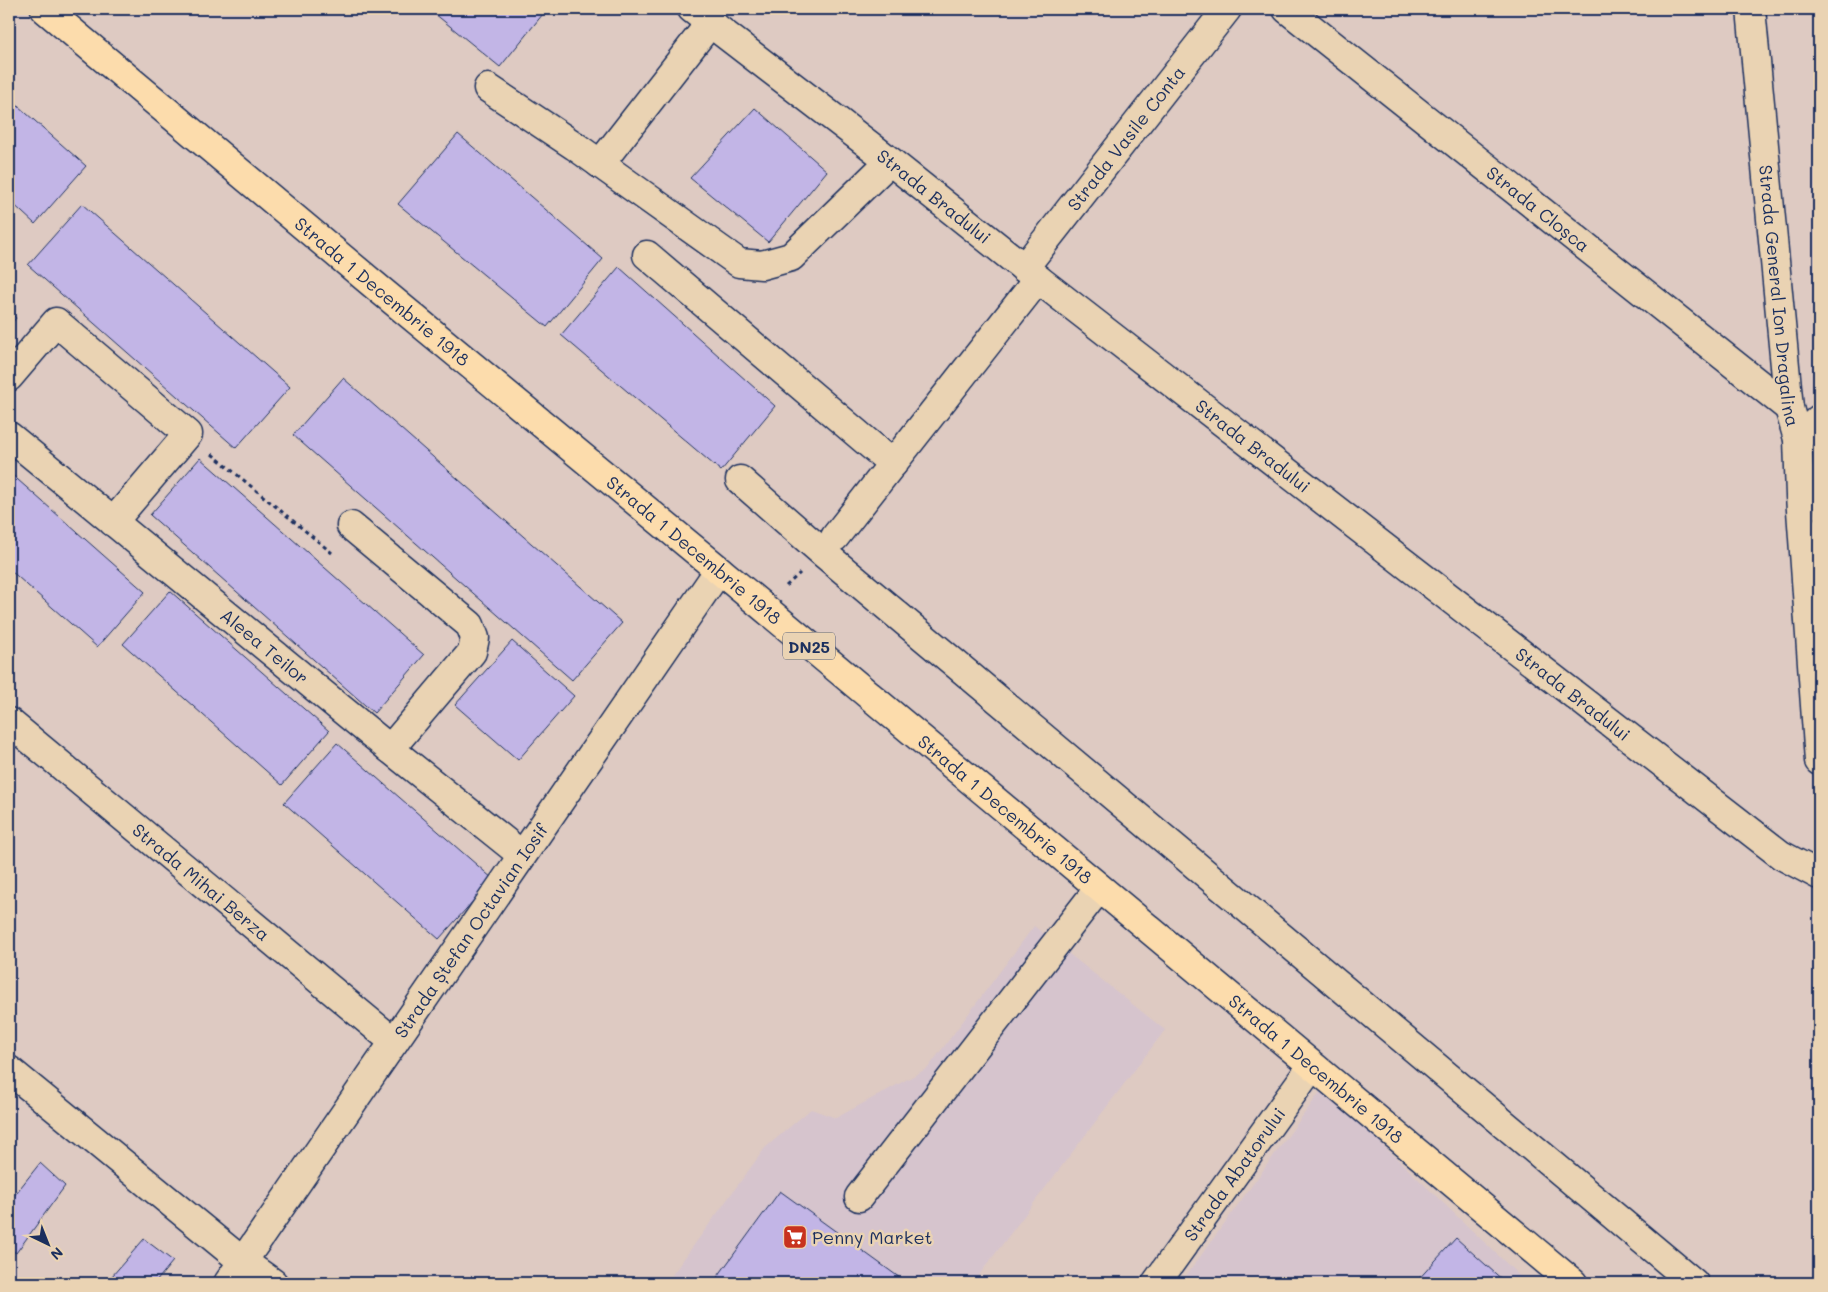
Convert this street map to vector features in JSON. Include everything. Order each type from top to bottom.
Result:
[{"type":"main road","name":"Strada 1 Decembrie 1918","points":[[45,9],[1572,1283]]},
{"type":"street","name":"Strada Vasile Conta","points":[[829,545],[893,464],[1227,9]]},
{"type":"street","name":"Strada Cloșca","points":[[1287,9],[1789,408]]},
{"type":"street","name":"Strada General Ion Dragalina","points":[[1751,9],[1789,408],[1798,439],[1800,496],[1819,761]]},
{"type":"street","name":"Strada Bradului","points":[[701,16],[1774,849],[1819,875]]},
{"type":"street","points":[[600,164],[701,16]]},
{"type":"street","points":[[488,88],[600,164],[739,263],[762,265],[791,256],[890,161]]},
{"type":"street","points":[[647,255],[893,464]]},
{"type":"street","points":[[9,377],[56,322],[188,434],[113,522]]},
{"type":"street","points":[[1798,439],[1819,419]]},
{"type":"street","name":"Aleea Teilor","points":[[9,436],[522,855]]},
{"type":"street","points":[[740,480],[829,545],[1694,1283]]},
{"type":"street","points":[[351,526],[470,625],[475,638],[472,652],[390,749]]},
{"type":"street","name":"Strada Ștefan Octavian Iosif","points":[[235,1272],[719,570]]},
{"type":"street","name":"Strada Mihai Berza","points":[[9,722],[394,1042]]},
{"type":"street","points":[[859,1197],[1099,888]]},
{"type":"street","name":"Strada Abatorului","points":[[1156,1283],[1312,1066]]},
{"type":"street","points":[[9,1070],[235,1272],[273,1283]]},
{"type":"path","points":[[188,434],[333,554]]},
{"type":"path","points":[[764,608],[829,545]]},
{"type":"shaded area","points":[[1034,926],[1165,1030],[973,1283],[682,1283],[672,1275],[765,1148],[811,1109],[836,1118],[928,1068]]},
{"type":"shaded area","points":[[1323,1088],[1527,1283],[1181,1283]]},
{"type":"building","points":[[429,9],[547,9],[500,67]]},
{"type":"building","points":[[9,98],[86,166],[35,224],[9,200]]},
{"type":"building","points":[[755,108],[827,171],[768,242],[690,178]]},
{"type":"building","points":[[458,134],[603,259],[547,327],[398,204]]},
{"type":"building","points":[[82,204],[290,387],[236,448],[28,265]]},
{"type":"building","points":[[619,267],[775,406],[721,471],[561,335]]},
{"type":"building","points":[[9,311],[16,318],[9,326]]},
{"type":"building","points":[[343,378],[622,623],[572,680],[293,435]]},
{"type":"building","points":[[200,458],[424,655],[374,713],[150,515]]},
{"type":"building","points":[[9,472],[145,592],[97,647],[9,569]]},
{"type":"building","points":[[170,591],[329,731],[282,785],[123,644]]},
{"type":"building","points":[[512,641],[574,696],[518,760],[455,705]]},
{"type":"building","points":[[337,743],[493,879],[439,939],[284,803]]},
{"type":"building","points":[[40,1163],[65,1186],[16,1253],[9,1248],[9,1202]]},
{"type":"building","name":"Penny Market","points":[[780,1191],[907,1283],[713,1283]]},
{"type":"building","points":[[1456,1238],[1506,1283],[1415,1283]]},
{"type":"building","points":[[144,1239],[173,1261],[155,1283],[106,1283]]},
{"type":"place","name":"Penny Market","points":[[795,1237]]}]
